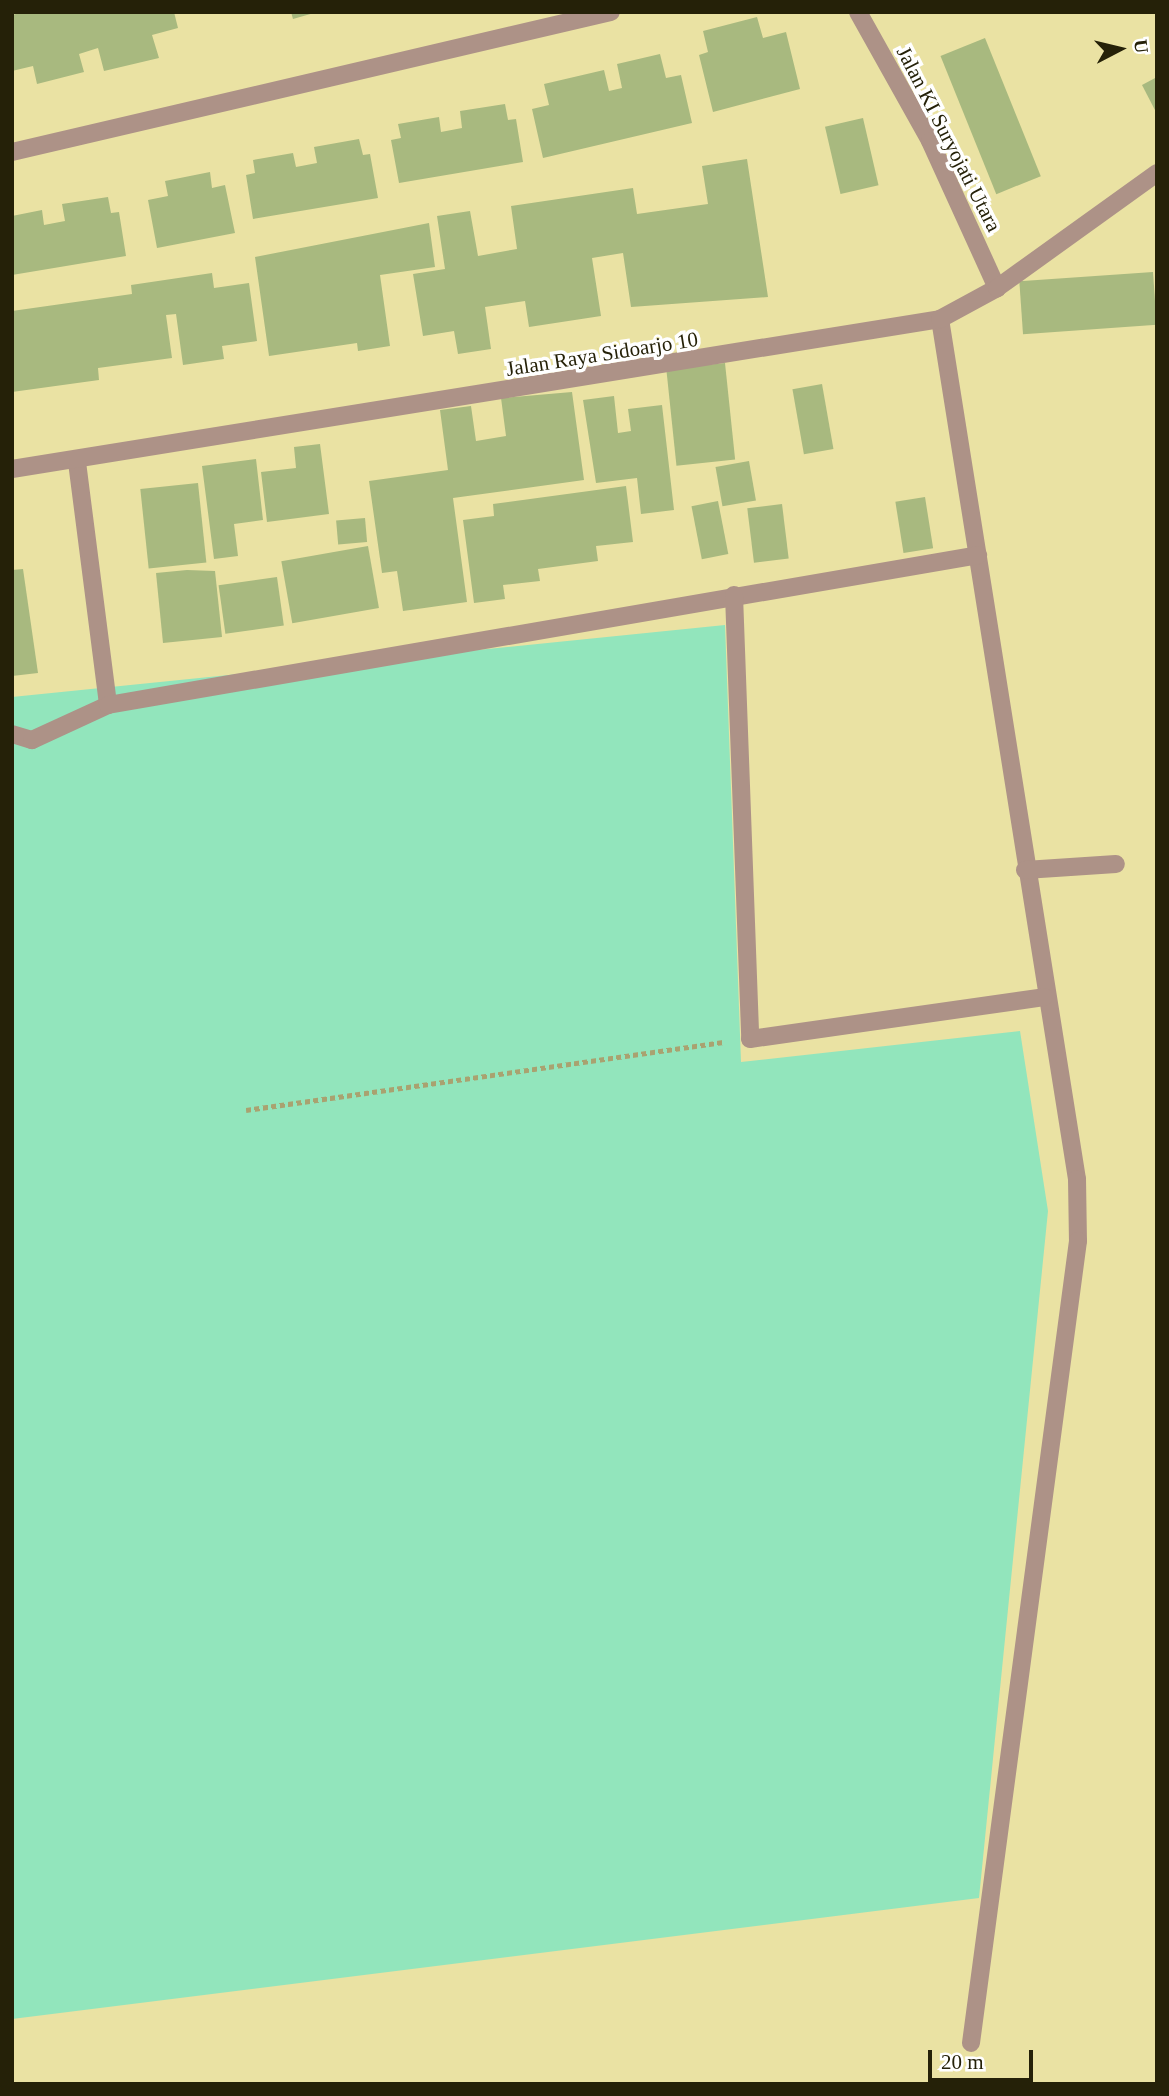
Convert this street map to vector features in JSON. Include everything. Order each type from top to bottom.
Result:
[{"type":"street","points":[[12,152],[611,12]]},
{"type":"street","name":"Jalan KI Suryojati Utara","points":[[858,12],[930,141],[997,288]]},
{"type":"street","name":"Jalan Raya Sidoarjo 10","points":[[12,469],[77,463],[940,319],[997,288],[1157,173]]},
{"type":"street","points":[[940,319],[1044,998],[1077,1179],[1078,1241],[971,2043]]},
{"type":"street","points":[[77,463],[108,705]]},
{"type":"street","points":[[12,734],[33,740],[108,705],[978,555]]},
{"type":"street","points":[[734,595],[750,1039],[1044,998]]},
{"type":"street","points":[[1025,870],[1116,864]]},
{"type":"path","points":[[247,1110],[750,1039]]},
{"type":"green space","points":[[725,625],[741,1062],[1020,1031],[1048,1211],[979,1898],[12,2019],[12,697]]},
{"type":"building","points":[[24,12],[174,12],[178,28],[152,35],[159,58],[104,71],[98,48],[79,54],[84,72],[37,84],[33,66],[12,71],[12,15]]},
{"type":"building","points":[[291,12],[314,12],[314,13],[293,19]]},
{"type":"building","points":[[757,17],[763,38],[786,32],[800,89],[713,112],[699,55],[708,52],[703,31]]},
{"type":"building","points":[[985,38],[1041,176],[996,194],[940,56]]},
{"type":"building","points":[[660,54],[666,78],[681,75],[692,123],[543,158],[532,109],[549,105],[544,84],[604,70],[609,91],[622,88],[617,64]]},
{"type":"building","points":[[1157,77],[1157,114],[1142,85]]},
{"type":"building","points":[[505,104],[508,120],[516,119],[523,162],[399,183],[391,140],[401,138],[398,124],[439,117],[441,132],[462,128],[460,111]]},
{"type":"building","points":[[863,118],[879,185],[841,194],[825,127]]},
{"type":"building","points":[[359,139],[363,155],[370,154],[378,198],[253,219],[246,175],[255,173],[253,160],[293,153],[296,167],[317,163],[314,147]]},
{"type":"building","points":[[747,159],[768,297],[631,307],[623,253],[592,258],[601,316],[529,327],[525,301],[485,307],[491,349],[458,354],[454,331],[423,336],[413,274],[445,269],[437,216],[470,211],[478,256],[517,249],[511,206],[633,188],[637,214],[708,204],[702,166]]},
{"type":"building","points":[[210,172],[212,188],[225,185],[235,233],[157,248],[148,200],[168,196],[165,181]]},
{"type":"building","points":[[108,197],[111,213],[119,212],[126,256],[12,275],[12,216],[42,210],[44,225],[65,221],[62,204]]},
{"type":"building","points":[[429,223],[435,267],[380,275],[390,346],[358,351],[357,343],[269,356],[255,257]]},
{"type":"building","points":[[1153,272],[1157,325],[1023,334],[1019,281]]},
{"type":"building","points":[[212,273],[214,288],[249,283],[257,341],[222,346],[224,359],[183,365],[176,314],[166,315],[172,358],[98,368],[99,380],[12,392],[12,311],[132,294],[131,285]]},
{"type":"building","points":[[725,363],[735,459],[676,466],[666,369]]},
{"type":"building","points":[[822,384],[833,449],[804,454],[792,389]]},
{"type":"building","points":[[572,392],[584,480],[453,498],[467,602],[403,611],[397,571],[382,573],[369,481],[448,470],[440,410],[471,406],[476,441],[506,436],[501,398]]},
{"type":"building","points":[[614,396],[618,433],[631,431],[628,409],[662,405],[674,510],[641,514],[637,478],[596,483],[583,400]]},
{"type":"building","points":[[320,444],[329,514],[267,522],[261,472],[296,468],[294,447]]},
{"type":"building","points":[[256,459],[263,520],[234,524],[238,556],[214,559],[202,466]]},
{"type":"building","points":[[749,461],[756,500],[722,506],[716,467]]},
{"type":"building","points":[[198,483],[206,563],[149,569],[140,489]]},
{"type":"building","points":[[626,486],[633,542],[596,546],[598,561],[538,569],[540,581],[503,585],[505,599],[474,603],[463,520],[494,516],[493,504]]},
{"type":"building","points":[[925,497],[933,548],[904,553],[895,502]]},
{"type":"building","points":[[718,501],[728,554],[702,559],[691,506]]},
{"type":"building","points":[[782,504],[789,559],[754,563],[747,508]]},
{"type":"building","points":[[365,518],[367,542],[338,544],[336,521]]},
{"type":"building","points":[[368,546],[379,608],[292,623],[281,561]]},
{"type":"building","points":[[23,569],[38,673],[12,676],[12,570]]},
{"type":"building","points":[[215,571],[222,637],[163,643],[156,573]]},
{"type":"building","points":[[277,577],[284,626],[225,634],[219,585]]}]
